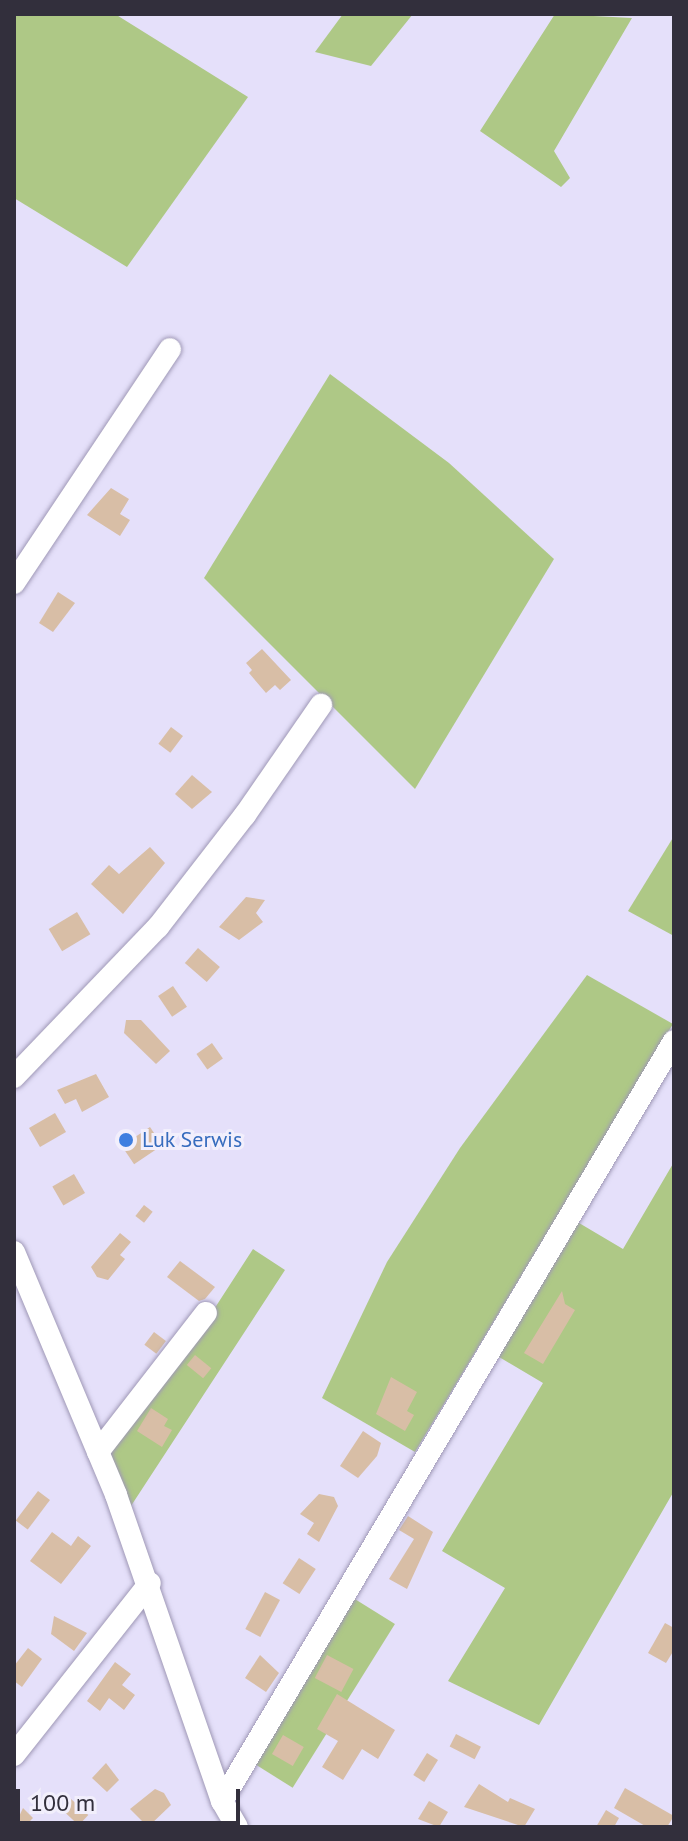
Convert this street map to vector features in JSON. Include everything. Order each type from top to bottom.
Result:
[{"type":"street","points":[[14,583],[170,349]]},
{"type":"street","points":[[14,1077],[158,927],[245,815],[321,705]]},
{"type":"street","points":[[222,1801],[674,1041]]},
{"type":"street","points":[[14,1252],[150,1583],[233,1826]]},
{"type":"street","points":[[98,1452],[206,1313]]},
{"type":"street","points":[[14,1755],[150,1583]]},
{"type":"green space","points":[[14,14],[115,14],[248,97],[127,267],[14,198]]},
{"type":"green space","points":[[343,14],[413,14],[371,66],[315,52]]},
{"type":"green space","points":[[555,14],[632,18],[554,151],[570,178],[561,187],[480,131]]},
{"type":"green space","points":[[330,374],[449,463],[554,559],[415,789],[204,578]]},
{"type":"green space","points":[[674,836],[674,936],[628,911]]},
{"type":"green space","points":[[587,975],[673,1024],[415,1452],[322,1398],[387,1262],[460,1148]]},
{"type":"green space","points":[[674,1162],[674,1491],[539,1725],[448,1681],[505,1588],[442,1551],[543,1383],[494,1354],[574,1220],[623,1249]]},
{"type":"green space","points":[[253,1249],[285,1270],[129,1509],[105,1451],[209,1317]]},
{"type":"green space","points":[[350,1596],[395,1624],[293,1788],[248,1760]]},
{"type":"building","points":[[111,488],[129,499],[120,514],[130,520],[120,536],[87,515]]},
{"type":"building","points":[[58,592],[75,603],[53,632],[39,623]]},
{"type":"building","points":[[262,649],[291,680],[280,690],[275,685],[266,693],[249,673],[252,670],[246,663]]},
{"type":"building","points":[[171,727],[183,736],[170,753],[158,744]]},
{"type":"building","points":[[192,775],[212,792],[192,809],[175,794]]},
{"type":"building","points":[[150,847],[165,863],[123,914],[91,884],[109,865],[119,874]]},
{"type":"building","points":[[246,897],[265,900],[256,913],[263,922],[239,940],[219,927]]},
{"type":"building","points":[[77,912],[90,934],[62,951],[49,929]]},
{"type":"building","points":[[198,948],[220,967],[207,982],[185,963]]},
{"type":"building","points":[[173,986],[187,1007],[172,1017],[158,996]]},
{"type":"building","points":[[126,1020],[141,1020],[170,1051],[156,1064],[124,1033]]},
{"type":"building","points":[[212,1043],[223,1059],[207,1069],[196,1054]]},
{"type":"building","points":[[96,1074],[109,1097],[82,1112],[76,1099],[65,1104],[57,1090]]},
{"type":"building","points":[[55,1113],[66,1132],[40,1147],[29,1128]]},
{"type":"building","points":[[150,1127],[162,1145],[134,1164],[122,1146]]},
{"type":"building","points":[[74,1174],[85,1193],[63,1206],[52,1186]]},
{"type":"building","points":[[144,1205],[153,1212],[144,1223],[135,1216]]},
{"type":"building","points":[[120,1233],[131,1242],[120,1255],[125,1259],[108,1280],[97,1277],[91,1267]]},
{"type":"building","points":[[180,1261],[215,1287],[205,1299],[199,1301],[167,1277]]},
{"type":"building","points":[[562,1291],[565,1304],[575,1310],[543,1364],[524,1353]]},
{"type":"building","points":[[154,1332],[166,1341],[156,1354],[144,1345]]},
{"type":"building","points":[[195,1355],[211,1368],[203,1378],[187,1365]]},
{"type":"building","points":[[391,1377],[417,1392],[407,1411],[414,1415],[405,1431],[376,1414]]},
{"type":"building","points":[[151,1408],[168,1419],[164,1426],[172,1430],[162,1447],[137,1431]]},
{"type":"building","points":[[363,1431],[381,1443],[377,1456],[358,1478],[340,1466]]},
{"type":"building","points":[[38,1491],[50,1500],[28,1530],[16,1521]]},
{"type":"building","points":[[319,1494],[334,1497],[338,1506],[319,1542],[307,1534],[314,1523],[300,1514]]},
{"type":"building","points":[[408,1516],[433,1532],[407,1589],[389,1579],[414,1539],[399,1530]]},
{"type":"building","points":[[52,1532],[71,1546],[78,1536],[91,1546],[61,1584],[30,1561]]},
{"type":"building","points":[[299,1558],[316,1569],[299,1594],[283,1583]]},
{"type":"building","points":[[265,1592],[280,1600],[260,1637],[245,1629]]},
{"type":"building","points":[[54,1616],[87,1633],[74,1651],[51,1634]]},
{"type":"building","points":[[665,1623],[674,1628],[674,1650],[666,1663],[648,1653]]},
{"type":"building","points":[[28,1648],[42,1659],[22,1687],[14,1681],[14,1666]]},
{"type":"building","points":[[260,1655],[279,1673],[266,1692],[245,1678]]},
{"type":"building","points":[[327,1655],[353,1669],[341,1692],[315,1678]]},
{"type":"building","points":[[115,1662],[131,1674],[122,1685],[135,1695],[124,1710],[109,1698],[100,1711],[87,1701]]},
{"type":"building","points":[[337,1694],[395,1730],[378,1759],[362,1749],[343,1780],[322,1767],[338,1741],[317,1729]]},
{"type":"building","points":[[456,1734],[481,1747],[475,1759],[450,1746]]},
{"type":"building","points":[[283,1735],[304,1747],[293,1766],[272,1754]]},
{"type":"building","points":[[427,1753],[438,1760],[424,1782],[413,1775]]},
{"type":"building","points":[[106,1763],[119,1780],[107,1792],[92,1778]]},
{"type":"building","points":[[479,1784],[508,1802],[510,1798],[535,1809],[524,1827],[464,1807]]},
{"type":"building","points":[[625,1788],[674,1816],[667,1827],[647,1827],[614,1808]]},
{"type":"building","points":[[155,1789],[164,1793],[171,1805],[148,1827],[130,1809]]},
{"type":"building","points":[[70,1798],[88,1815],[79,1825],[60,1808]]},
{"type":"building","points":[[429,1801],[448,1812],[439,1827],[418,1819]]},
{"type":"building","points":[[23,1808],[33,1818],[24,1827],[14,1827]]},
{"type":"building","points":[[606,1810],[619,1818],[614,1827],[596,1827]]},
{"type":"place","name":"Luk Serwis","points":[[126,1140]]}]
